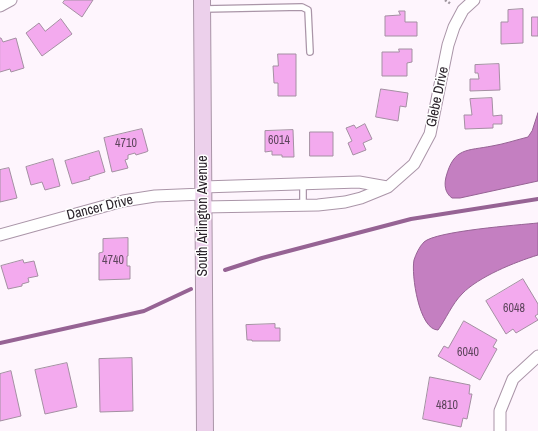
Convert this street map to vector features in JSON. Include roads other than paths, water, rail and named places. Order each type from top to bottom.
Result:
[{"type":"main road","name":"South Arlington Avenue","points":[[202,5],[205,431]]},
{"type":"street","points":[[0,6],[11,0]]},
{"type":"street","name":"Glebe Drive","points":[[203,196],[303,205],[345,202],[361,198],[388,187],[414,164],[430,134],[448,45],[454,27],[463,10],[474,0]]},
{"type":"street","points":[[203,196],[303,185],[359,182],[388,187]]},
{"type":"street","name":"Dancer Drive","points":[[0,235],[123,201],[155,196],[203,196]]},
{"type":"street","points":[[500,431],[500,411],[513,380],[538,356]]},
{"type":"lane","points":[[202,5],[302,7],[308,10],[310,52]]},
{"type":"lane","points":[[303,185],[303,205]]},
{"type":"waterway","points":[[225,270],[262,258],[411,219],[538,199]]},
{"type":"waterway","points":[[0,343],[144,311],[191,289]]}]
